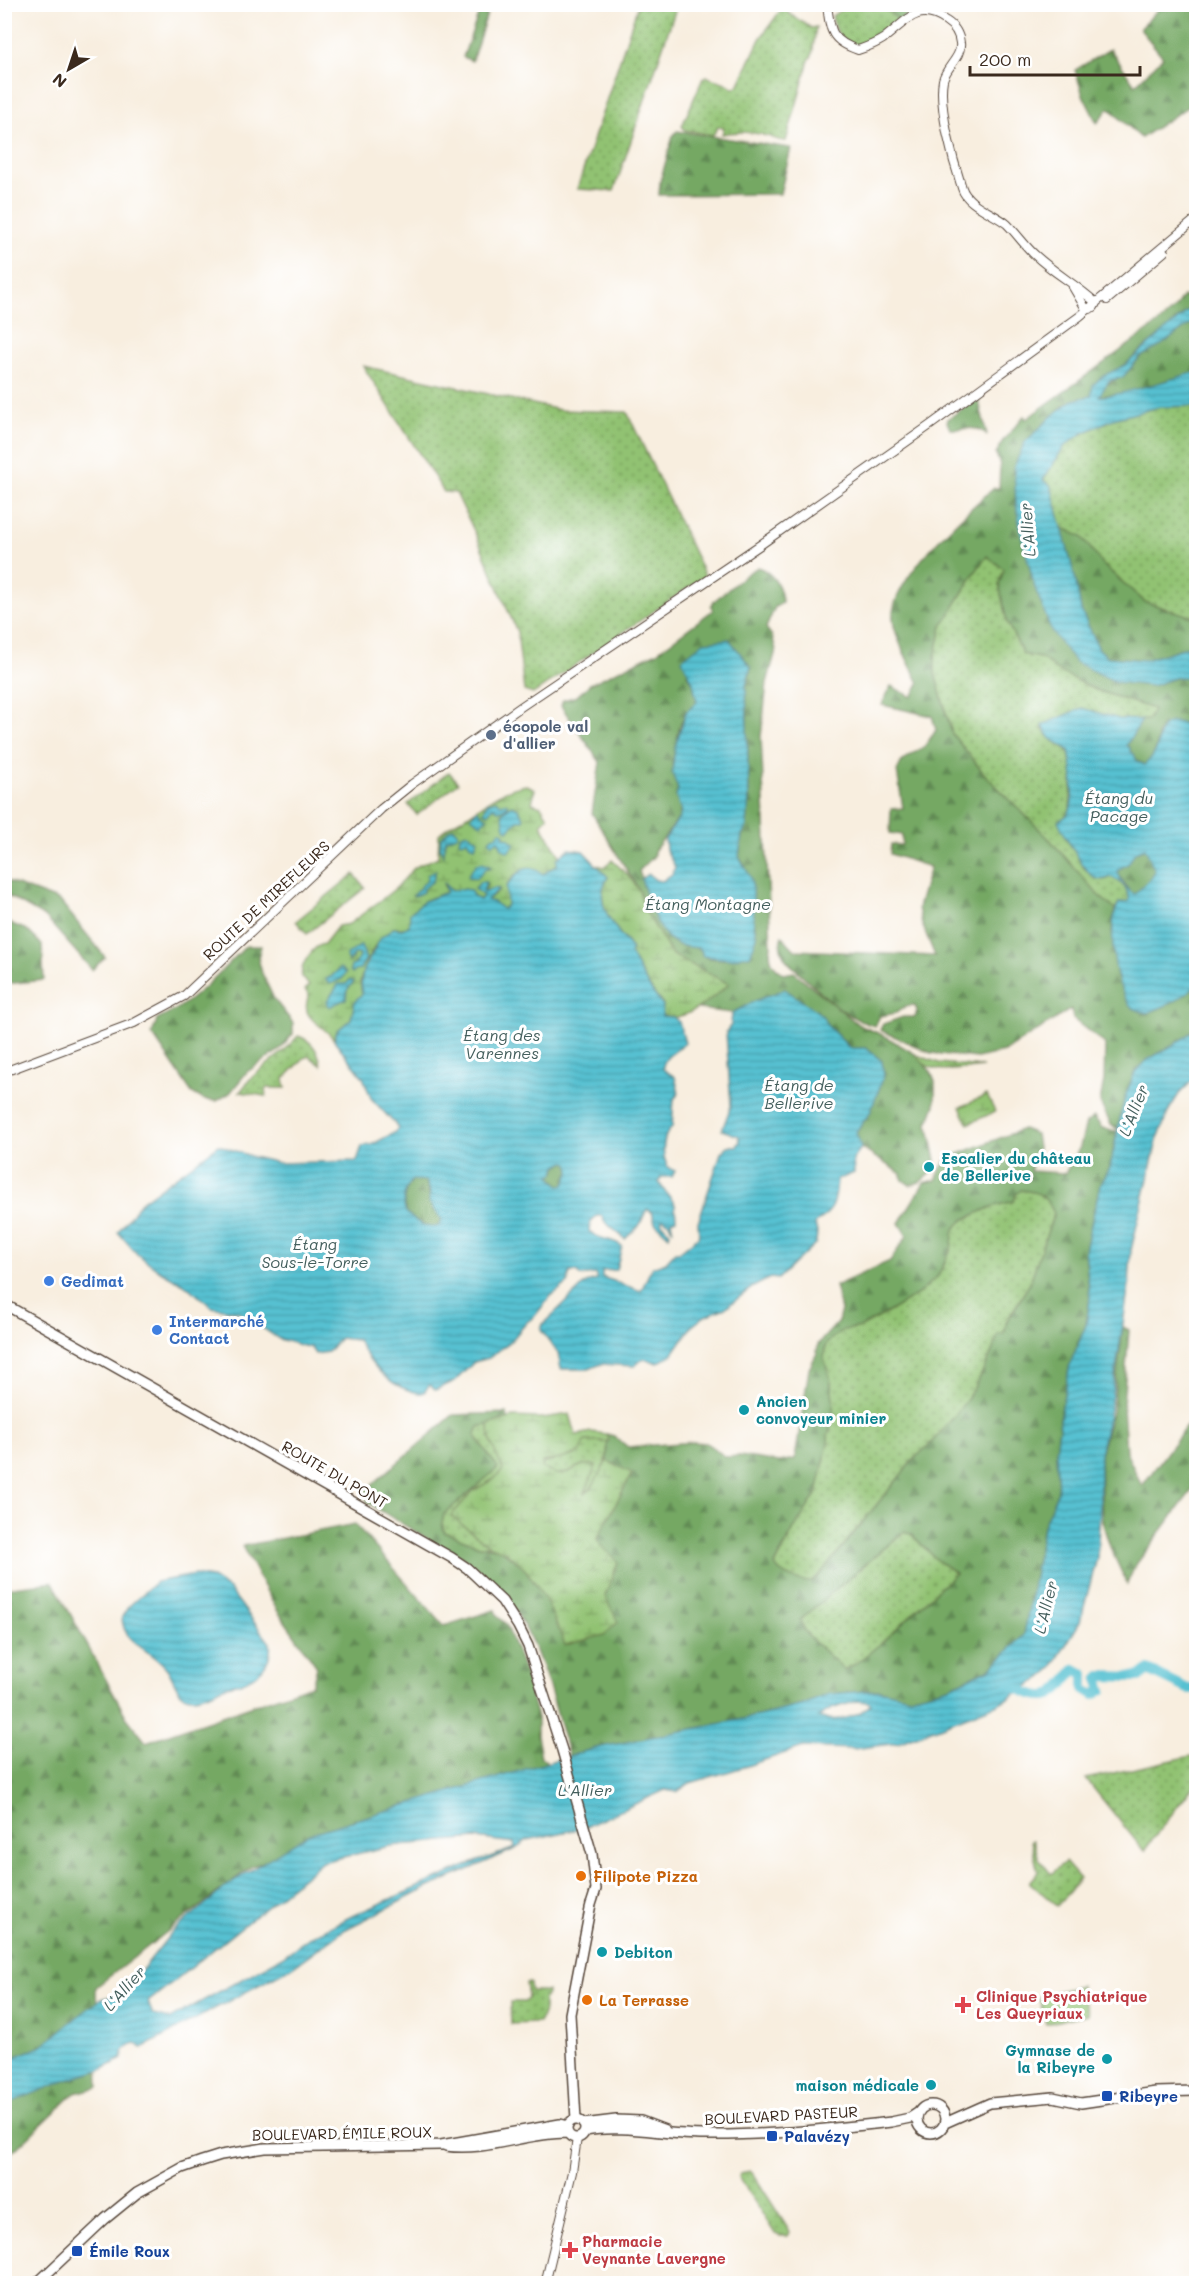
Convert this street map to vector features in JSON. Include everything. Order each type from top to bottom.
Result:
[{"type":"main road","name":"ROUTE DU PONT","points":[[4,1304],[467,1568],[502,1600],[528,1646],[562,1750],[592,1854],[596,1889],[589,1913],[570,2014],[576,2129]]},
{"type":"main road","points":[[945,2118],[965,2114],[990,2103],[1053,2097],[1081,2103],[1156,2092],[1197,2091]]},
{"type":"main road","points":[[932,2104],[940,2107],[945,2118],[940,2130],[932,2133],[924,2130],[918,2123],[919,2112],[924,2106],[932,2104]]},
{"type":"main road","name":"BOULEVARD PASTEUR","points":[[891,2122],[910,2118],[919,2112]]},
{"type":"main road","name":"BOULEVARD PASTEUR","points":[[576,2129],[616,2120],[641,2121],[673,2133],[736,2135],[891,2122],[918,2123]]},
{"type":"main road","name":"BOULEVARD ÉMILE ROUX","points":[[36,2283],[105,2219],[137,2193],[182,2168],[221,2155],[265,2148],[441,2145],[460,2148],[527,2139],[576,2129]]},
{"type":"street","points":[[827,4],[832,33],[838,41],[858,50],[884,38],[915,14],[924,12],[934,14],[955,28],[960,46],[959,53],[944,79],[942,94],[944,113],[962,190],[972,201],[1008,225],[1034,255],[1082,290],[1094,307]]},
{"type":"street","points":[[987,383],[1066,332],[1197,221]]},
{"type":"street","points":[[987,383],[1094,307]]},
{"type":"street","name":"ROUTE DE MIREFLEURS","points":[[4,1072],[134,1023],[184,996],[381,809],[412,784],[522,706],[770,539],[987,383]]},
{"type":"street","points":[[545,2283],[572,2172],[576,2129]]},
{"type":"green space","points":[[482,4],[490,5],[472,61],[463,57]]},
{"type":"green space","points":[[638,5],[677,5],[614,191],[577,189]]},
{"type":"green space","points":[[848,5],[880,5],[899,20],[873,42],[859,47],[840,36],[832,16]]},
{"type":"green space","points":[[880,5],[908,5],[912,11],[899,20]]},
{"type":"green space","points":[[1162,5],[1196,5],[1196,101],[1141,138],[1109,108],[1097,123],[1083,95],[1075,70],[1110,49],[1135,85],[1163,57],[1140,29]]},
{"type":"green space","points":[[783,7],[792,16],[811,28],[816,27],[812,56],[786,141],[751,133],[722,134],[724,128],[718,127],[713,135],[685,130],[682,126],[703,78],[707,76],[727,83],[733,88],[738,86],[760,39]]},
{"type":"green space","points":[[677,131],[791,148],[780,194],[659,195],[660,182],[673,136]]},
{"type":"green space","points":[[1196,293],[1196,304],[1169,329],[1146,346],[1091,396],[1073,400],[1064,405],[1025,442],[1052,632],[1152,686],[1178,677],[1196,678],[1196,726],[1172,722],[1158,733],[1151,759],[1144,765],[1136,760],[1130,747],[1126,746],[1142,720],[1148,720],[1153,709],[1096,690],[1056,670],[1044,659],[1023,654],[1007,622],[999,584],[1004,569],[987,556],[942,626],[935,657],[935,674],[952,734],[986,776],[1051,841],[1099,896],[1115,909],[1112,930],[1117,978],[1132,1007],[1147,1013],[1173,1002],[1196,985],[1196,1029],[1147,1060],[1135,1071],[1118,1129],[1111,1125],[1100,1103],[1104,1080],[1105,1044],[1073,1019],[1071,1009],[1004,1052],[977,1058],[931,1053],[880,1030],[883,1024],[903,1017],[915,1017],[917,1011],[915,1005],[906,1006],[896,1013],[880,1016],[875,1026],[864,1023],[836,1005],[791,965],[782,953],[781,942],[782,936],[795,950],[935,956],[918,908],[930,867],[890,854],[891,844],[902,845],[902,835],[890,833],[891,809],[903,808],[897,771],[902,761],[925,746],[936,730],[932,716],[882,705],[891,686],[912,697],[919,683],[897,635],[893,620],[895,604],[915,567],[931,548],[981,499],[994,488],[999,488],[1000,465],[996,454],[1002,442],[1024,416],[1026,419],[1029,417],[1160,322],[1175,308],[1183,296],[1191,299]]},
{"type":"green space","points":[[1196,320],[1196,372],[1120,394],[1099,396],[1104,387],[1122,376],[1140,358]]},
{"type":"green space","points":[[363,366],[560,410],[627,412],[705,576],[533,694],[524,691],[517,632],[456,493],[444,492]]},
{"type":"green space","points":[[978,398],[987,435],[974,429],[950,429],[948,419]]},
{"type":"green space","points":[[1196,406],[1196,618],[1145,602],[1103,565],[1082,537],[1061,527],[1051,486],[1043,480],[1064,447],[1081,434],[1113,419],[1159,407]]},
{"type":"green space","points":[[1061,527],[1082,537],[1103,565],[1145,602],[1196,618],[1196,644],[1145,660],[1108,657],[1099,649],[1081,610],[1075,577]]},
{"type":"green space","points":[[987,555],[1004,569],[999,584],[1007,622],[1023,654],[1044,659],[1056,670],[1096,690],[1154,709],[1148,721],[1119,719],[1082,708],[1047,724],[1042,729],[1049,733],[1051,739],[1068,750],[1073,771],[1070,809],[1066,816],[1066,838],[1085,869],[1104,880],[1114,878],[1126,890],[1129,901],[1119,903],[1115,909],[1099,897],[1051,841],[986,776],[952,734],[935,674],[935,657],[942,626]]},
{"type":"green space","points":[[758,567],[768,573],[778,586],[782,597],[782,603],[775,607],[766,628],[772,636],[776,650],[767,683],[761,737],[771,959],[774,966],[784,974],[794,972],[859,1025],[885,1036],[917,1055],[931,1072],[935,1082],[935,1105],[928,1124],[936,1160],[932,1172],[920,1182],[910,1185],[903,1180],[900,1173],[861,1148],[856,1133],[870,1113],[884,1076],[882,1061],[866,1048],[851,1048],[828,1026],[822,1015],[806,1006],[755,1001],[732,1013],[698,1009],[729,984],[672,955],[644,909],[639,890],[592,813],[600,762],[561,706],[563,700],[577,696],[590,684],[657,652],[713,610],[711,606],[714,601]],"holes":[[[751,667],[746,685],[749,797],[747,826],[742,835],[739,856],[751,885],[757,937],[736,958],[707,958],[699,948],[678,945],[655,918],[639,871],[654,856],[654,851],[679,818],[681,806],[676,796],[678,789],[672,764],[680,725],[686,712],[697,702],[693,683],[687,674]]]},
{"type":"green space","points":[[449,772],[458,783],[417,815],[408,804]]},
{"type":"green space","points":[[527,785],[535,789],[532,803],[541,806],[548,817],[541,824],[560,856],[557,859],[557,865],[543,874],[540,872],[517,873],[508,883],[507,905],[503,910],[487,900],[499,891],[497,888],[486,894],[483,893],[487,883],[476,887],[483,896],[481,900],[474,897],[470,890],[453,891],[443,884],[447,892],[424,901],[410,913],[410,924],[407,928],[393,928],[378,941],[366,962],[360,982],[362,994],[354,1006],[351,1019],[337,1031],[334,1040],[309,1016],[307,1011],[309,995],[305,990],[309,986],[302,977],[302,972],[308,956],[324,944],[338,926],[349,924],[381,900],[397,887],[415,867],[438,857],[439,834],[501,793]]},
{"type":"green space","points":[[1146,848],[1155,871],[1141,889],[1135,894],[1131,893],[1118,874],[1118,870],[1129,863],[1135,852]]},
{"type":"green space","points":[[612,860],[628,875],[639,890],[644,909],[672,955],[729,984],[689,1013],[671,1017],[662,1016],[663,1004],[630,953],[632,949],[608,915],[602,897],[603,887],[608,877],[597,865],[605,867]]},
{"type":"green space","points":[[354,874],[365,888],[307,934],[296,921]]},
{"type":"green space","points":[[4,880],[60,901],[105,957],[92,970],[45,917],[5,894]]},
{"type":"green space","points":[[4,921],[27,930],[42,945],[44,980],[5,984]]},
{"type":"green space","points":[[246,946],[261,946],[258,958],[262,973],[274,999],[293,1023],[293,1034],[280,1050],[247,1072],[230,1093],[217,1101],[204,1100],[192,1093],[152,1034],[157,1020],[194,996]]},
{"type":"green space","points":[[298,1036],[307,1040],[314,1047],[321,1065],[309,1056],[304,1058],[284,1079],[286,1088],[267,1088],[266,1096],[240,1092],[250,1079]]},
{"type":"green space","points":[[917,1055],[939,1063],[983,1067],[957,1070],[938,1069],[922,1062]]},
{"type":"green space","points":[[987,1095],[995,1112],[968,1124],[960,1107]]},
{"type":"green space","points":[[1094,1117],[1102,1128],[1117,1131],[1110,1168],[1100,1185],[1085,1250],[1090,1298],[1086,1325],[1070,1364],[1056,1452],[1058,1491],[1043,1526],[1024,1635],[990,1669],[949,1687],[910,1697],[879,1690],[829,1694],[803,1705],[758,1716],[596,1748],[569,1757],[554,1703],[535,1650],[509,1601],[491,1580],[469,1562],[367,1502],[366,1490],[453,1415],[506,1413],[509,1419],[479,1427],[475,1436],[498,1468],[444,1514],[442,1523],[444,1532],[479,1546],[498,1548],[523,1566],[551,1607],[565,1645],[605,1596],[618,1562],[597,1539],[632,1474],[607,1461],[607,1434],[614,1436],[628,1447],[694,1442],[706,1443],[726,1457],[740,1456],[779,1462],[795,1459],[809,1369],[817,1353],[818,1344],[838,1322],[841,1310],[835,1286],[890,1261],[907,1236],[899,1223],[924,1183],[936,1180],[948,1158],[1023,1129],[1036,1134],[1038,1148],[1030,1171],[1065,1173],[1080,1147],[1086,1123]],"holes":[[[1021,1190],[1042,1196],[1054,1213],[1029,1285],[1006,1323],[1003,1334],[998,1335],[975,1387],[953,1419],[913,1460],[812,1582],[797,1580],[781,1572],[775,1565],[817,1493],[833,1418],[830,1377],[824,1360],[825,1346],[844,1330],[861,1327],[918,1294],[937,1277],[951,1250],[954,1229],[963,1220],[991,1207],[1014,1201],[1016,1194]],[[903,1532],[911,1534],[937,1560],[956,1573],[879,1645],[845,1670],[808,1636],[800,1620]]]},
{"type":"green space","points":[[565,1162],[569,1163],[570,1173],[564,1185],[560,1186],[550,1176],[556,1171],[557,1166]]},
{"type":"green space","points":[[412,1180],[426,1181],[432,1208],[439,1213],[442,1220],[439,1226],[430,1227],[421,1224],[406,1212],[404,1196]]},
{"type":"green space","points":[[1021,1190],[1042,1196],[1054,1213],[1029,1285],[1006,1322],[1003,1334],[998,1335],[975,1387],[953,1419],[913,1460],[812,1582],[797,1580],[781,1573],[775,1566],[817,1492],[833,1418],[830,1377],[824,1360],[825,1346],[844,1330],[861,1327],[918,1294],[937,1277],[945,1263],[954,1229],[963,1220],[991,1207],[1014,1201],[1016,1194]]},
{"type":"green space","points":[[1123,1327],[1129,1330],[1123,1406],[1126,1452],[1142,1486],[1196,1413],[1196,1485],[1135,1566],[1127,1584],[1110,1547],[1102,1521],[1100,1455],[1112,1412]]},
{"type":"green space","points":[[570,1414],[576,1435],[591,1432],[607,1434],[609,1441],[585,1441],[581,1452],[561,1459],[542,1462],[542,1467],[551,1472],[564,1474],[587,1464],[596,1465],[584,1495],[592,1487],[607,1461],[632,1473],[597,1539],[618,1562],[605,1596],[618,1622],[604,1635],[565,1645],[546,1601],[527,1572],[504,1551],[490,1546],[451,1516],[473,1491],[494,1479],[503,1470],[491,1442],[488,1425],[513,1417],[542,1418]]},
{"type":"green space","points":[[488,1425],[503,1470],[494,1479],[473,1491],[451,1516],[491,1546],[479,1546],[444,1532],[442,1523],[444,1514],[497,1468],[475,1435],[479,1426]]},
{"type":"green space","points":[[584,1441],[609,1441],[602,1471],[584,1495],[596,1465],[587,1464],[564,1474],[558,1474],[542,1467],[542,1463],[575,1455]]},
{"type":"green space","points":[[355,1524],[444,1626],[495,1610],[497,1616],[506,1624],[524,1670],[537,1718],[537,1736],[541,1757],[546,1761],[544,1767],[252,1866],[96,1987],[99,2087],[75,2093],[5,2159],[5,1588],[53,1582],[127,1718],[146,1742],[312,1685],[317,1667],[277,1610],[242,1546]]},
{"type":"green space","points":[[904,1532],[911,1534],[937,1560],[956,1574],[879,1645],[844,1670],[808,1636],[799,1620]]},
{"type":"green space","points":[[1191,1756],[1196,1758],[1196,1782],[1144,1851],[1086,1779]]},
{"type":"green space","points":[[1033,1840],[1039,1859],[1051,1874],[1065,1862],[1080,1879],[1057,1906],[1029,1882],[1038,1872],[1031,1841]]},
{"type":"green space","points":[[526,1983],[530,1983],[531,1991],[547,1991],[544,2011],[539,2023],[511,2024],[510,2002],[525,2002],[528,1998]]},
{"type":"green space","points":[[1080,1986],[1088,2014],[1046,2024],[1039,1998],[1042,1995]]},
{"type":"green space","points":[[750,2171],[790,2232],[788,2236],[775,2234],[739,2177],[741,2173]]},
{"type":"water","name":"L'Allier","points":[[1196,304],[1196,320],[1157,348],[1140,357],[1123,377],[1109,381],[1099,396],[1130,391],[1196,372],[1196,406],[1159,407],[1113,419],[1081,434],[1064,447],[1043,480],[1051,486],[1075,577],[1081,610],[1099,649],[1108,657],[1145,660],[1196,644],[1196,678],[1178,677],[1152,686],[1116,682],[1075,662],[1052,632],[1035,588],[1022,538],[1016,505],[1014,467],[1025,442],[1054,414],[1073,400],[1091,396],[1093,385],[1103,376],[1125,365]]},
{"type":"water","name":"Étang Montagne","points":[[729,639],[751,667],[746,685],[749,797],[747,826],[742,835],[739,856],[751,878],[757,937],[750,956],[731,959],[702,956],[699,948],[681,946],[664,934],[654,916],[641,879],[648,874],[662,881],[672,874],[675,867],[666,850],[665,839],[681,812],[676,796],[678,789],[672,773],[675,747],[686,712],[697,702],[693,683],[682,659],[704,642]]},
{"type":"water","name":"Étang du Pacage","points":[[1082,708],[1119,719],[1142,720],[1126,746],[1130,747],[1137,761],[1144,765],[1156,750],[1161,729],[1167,723],[1175,722],[1196,726],[1196,985],[1161,1008],[1147,1013],[1133,1008],[1126,1000],[1114,958],[1113,926],[1119,903],[1129,901],[1128,893],[1124,886],[1114,878],[1101,880],[1092,876],[1075,853],[1061,827],[1058,821],[1069,811],[1073,794],[1069,750],[1051,739],[1042,725]],"holes":[[[1145,848],[1155,871],[1135,894],[1124,884],[1118,870],[1129,863],[1135,852]]]},
{"type":"water","points":[[496,800],[501,804],[507,803],[508,807],[500,811],[493,807],[488,814],[484,812],[487,803]]},
{"type":"water","points":[[512,805],[518,808],[524,818],[518,820],[508,831],[505,828],[502,813]]},
{"type":"water","points":[[477,809],[488,817],[481,824],[471,817]]},
{"type":"water","points":[[454,828],[458,835],[446,839],[443,855],[440,848],[441,837]]},
{"type":"water","points":[[500,831],[504,833],[503,837],[515,844],[508,852],[502,848],[498,840],[493,844],[489,840],[493,836],[496,837]]},
{"type":"water","points":[[467,832],[478,840],[475,847],[471,846],[467,840],[459,841],[460,836]]},
{"type":"water","points":[[569,849],[583,851],[608,877],[602,896],[608,915],[632,949],[630,953],[641,973],[663,1005],[662,1016],[673,1017],[679,1022],[685,1043],[667,1057],[663,1065],[663,1069],[675,1077],[679,1093],[674,1099],[672,1127],[666,1135],[664,1146],[664,1157],[668,1167],[675,1171],[672,1177],[661,1177],[659,1183],[675,1204],[676,1219],[671,1221],[673,1231],[669,1223],[663,1219],[661,1222],[670,1233],[669,1236],[655,1223],[652,1212],[647,1209],[639,1226],[625,1239],[604,1221],[602,1216],[596,1216],[590,1223],[589,1231],[622,1246],[616,1270],[602,1271],[602,1277],[641,1291],[652,1267],[666,1262],[675,1252],[679,1252],[699,1236],[698,1222],[721,1153],[728,1146],[737,1146],[740,1141],[739,1136],[722,1130],[731,1106],[726,1032],[731,1025],[732,1013],[785,989],[822,1015],[828,1026],[850,1048],[866,1048],[882,1061],[884,1076],[870,1113],[856,1132],[861,1148],[853,1159],[854,1173],[837,1180],[833,1206],[815,1224],[816,1243],[778,1279],[770,1278],[753,1287],[725,1308],[705,1316],[691,1327],[672,1355],[657,1363],[645,1359],[635,1366],[601,1364],[589,1369],[561,1369],[558,1353],[541,1330],[543,1324],[586,1283],[597,1280],[595,1274],[581,1276],[576,1272],[570,1272],[568,1283],[551,1296],[511,1341],[489,1358],[474,1362],[455,1381],[435,1390],[430,1385],[424,1392],[419,1393],[393,1383],[367,1357],[357,1340],[340,1338],[328,1352],[315,1354],[311,1348],[279,1339],[239,1312],[212,1307],[184,1284],[137,1254],[118,1232],[141,1202],[219,1145],[279,1163],[357,1161],[362,1146],[371,1145],[396,1132],[398,1128],[371,1098],[363,1077],[334,1040],[337,1031],[351,1019],[355,1001],[362,994],[364,970],[378,941],[393,928],[402,929],[409,926],[410,913],[424,901],[447,892],[444,882],[451,891],[470,890],[474,897],[480,900],[483,896],[475,889],[480,882],[486,882],[483,893],[495,888],[499,889],[487,900],[503,909],[507,905],[506,887],[518,873],[532,868],[543,874],[557,865],[557,859]],"holes":[[[565,1162],[569,1163],[570,1173],[564,1185],[560,1186],[550,1176],[555,1173],[557,1166]],[[412,1180],[426,1181],[430,1192],[429,1202],[442,1220],[439,1226],[430,1227],[421,1224],[406,1212],[404,1195]]]},
{"type":"water","points":[[482,863],[491,867],[485,869],[477,878],[469,877],[468,875],[476,864]]},
{"type":"water","points":[[436,870],[433,881],[423,889],[423,892],[413,895],[427,880],[427,875]]},
{"type":"water","points":[[361,945],[366,959],[360,969],[352,973],[351,966],[355,965],[360,954],[354,954],[349,962],[346,956]]},
{"type":"water","points":[[340,968],[346,973],[342,979],[331,984],[326,981],[326,979]]},
{"type":"water","points":[[350,980],[354,982],[347,990],[346,999],[329,1007],[327,1001],[337,984],[346,984]]},
{"type":"water","name":"L'Allier","points":[[1196,1029],[1196,1077],[1179,1094],[1169,1110],[1157,1141],[1131,1250],[1129,1285],[1109,1415],[1100,1454],[1097,1558],[1080,1622],[1051,1669],[1042,1678],[998,1704],[898,1743],[853,1749],[803,1747],[690,1783],[677,1792],[665,1790],[583,1828],[527,1840],[517,1848],[425,1889],[346,1929],[292,1967],[142,2048],[136,2043],[124,2049],[122,2059],[103,2069],[67,2080],[5,2105],[5,2064],[19,2055],[42,2046],[100,2000],[117,1994],[138,1975],[172,1932],[232,1882],[308,1834],[596,1748],[758,1716],[803,1705],[829,1694],[879,1690],[910,1697],[949,1687],[990,1669],[1024,1635],[1043,1526],[1058,1491],[1056,1452],[1070,1364],[1086,1325],[1090,1298],[1085,1250],[1100,1185],[1110,1168],[1126,1094],[1135,1072],[1147,1060]],"holes":[[[857,1701],[871,1704],[866,1709],[846,1718],[818,1717],[831,1709]],[[476,1838],[514,1843],[515,1848],[473,1863],[354,1915],[310,1937],[282,1957],[170,2019],[153,2015],[148,2002],[322,1862],[390,1846]]]},
{"type":"water","points":[[194,1575],[212,1578],[229,1589],[270,1643],[270,1651],[262,1669],[252,1677],[205,1695],[190,1697],[180,1692],[162,1663],[133,1641],[124,1627],[122,1617],[128,1607],[156,1582]]},
{"type":"waterway","points":[[1009,1685],[1032,1694],[1047,1696],[1059,1688],[1075,1669],[1084,1674],[1084,1689],[1094,1695],[1102,1690],[1098,1679],[1101,1676],[1139,1677],[1148,1670],[1188,1689],[1196,1689]]},
{"type":"place","name":"écopole val d'allier","points":[[491,735]]},
{"type":"place","name":"Escalier du château de Bellerive","points":[[929,1167]]},
{"type":"place","name":"Gedimat","points":[[49,1281]]},
{"type":"place","name":"Intermarché Contact","points":[[157,1330]]},
{"type":"place","name":"Ancien convoyeur minier","points":[[744,1410]]},
{"type":"place","name":"Filipote Pizza","points":[[581,1876]]},
{"type":"place","name":"Debiton","points":[[602,1952]]},
{"type":"place","name":"La Terrasse","points":[[587,2000]]},
{"type":"place","name":"Clinique Psychiatrique Les Queyriaux","points":[[963,2005]]},
{"type":"place","name":"Gymnase de la Ribeyre","points":[[1107,2059]]},
{"type":"place","name":"maison médicale","points":[[931,2085]]},
{"type":"place","name":"Ribeyre","points":[[1107,2096]]},
{"type":"place","name":"Palavézy","points":[[772,2136]]},
{"type":"place","name":"Pharmacie Veynante Lavergne","points":[[570,2250]]},
{"type":"place","name":"Émile Roux","points":[[77,2251]]},
{"type":"water label","name":"Étang des Varennes","points":[[502,1043]]},
{"type":"water label","name":"Étang de Bellerive","points":[[799,1093]]},
{"type":"water label","name":"Étang Sous-le-Torre","points":[[315,1252]]}]
